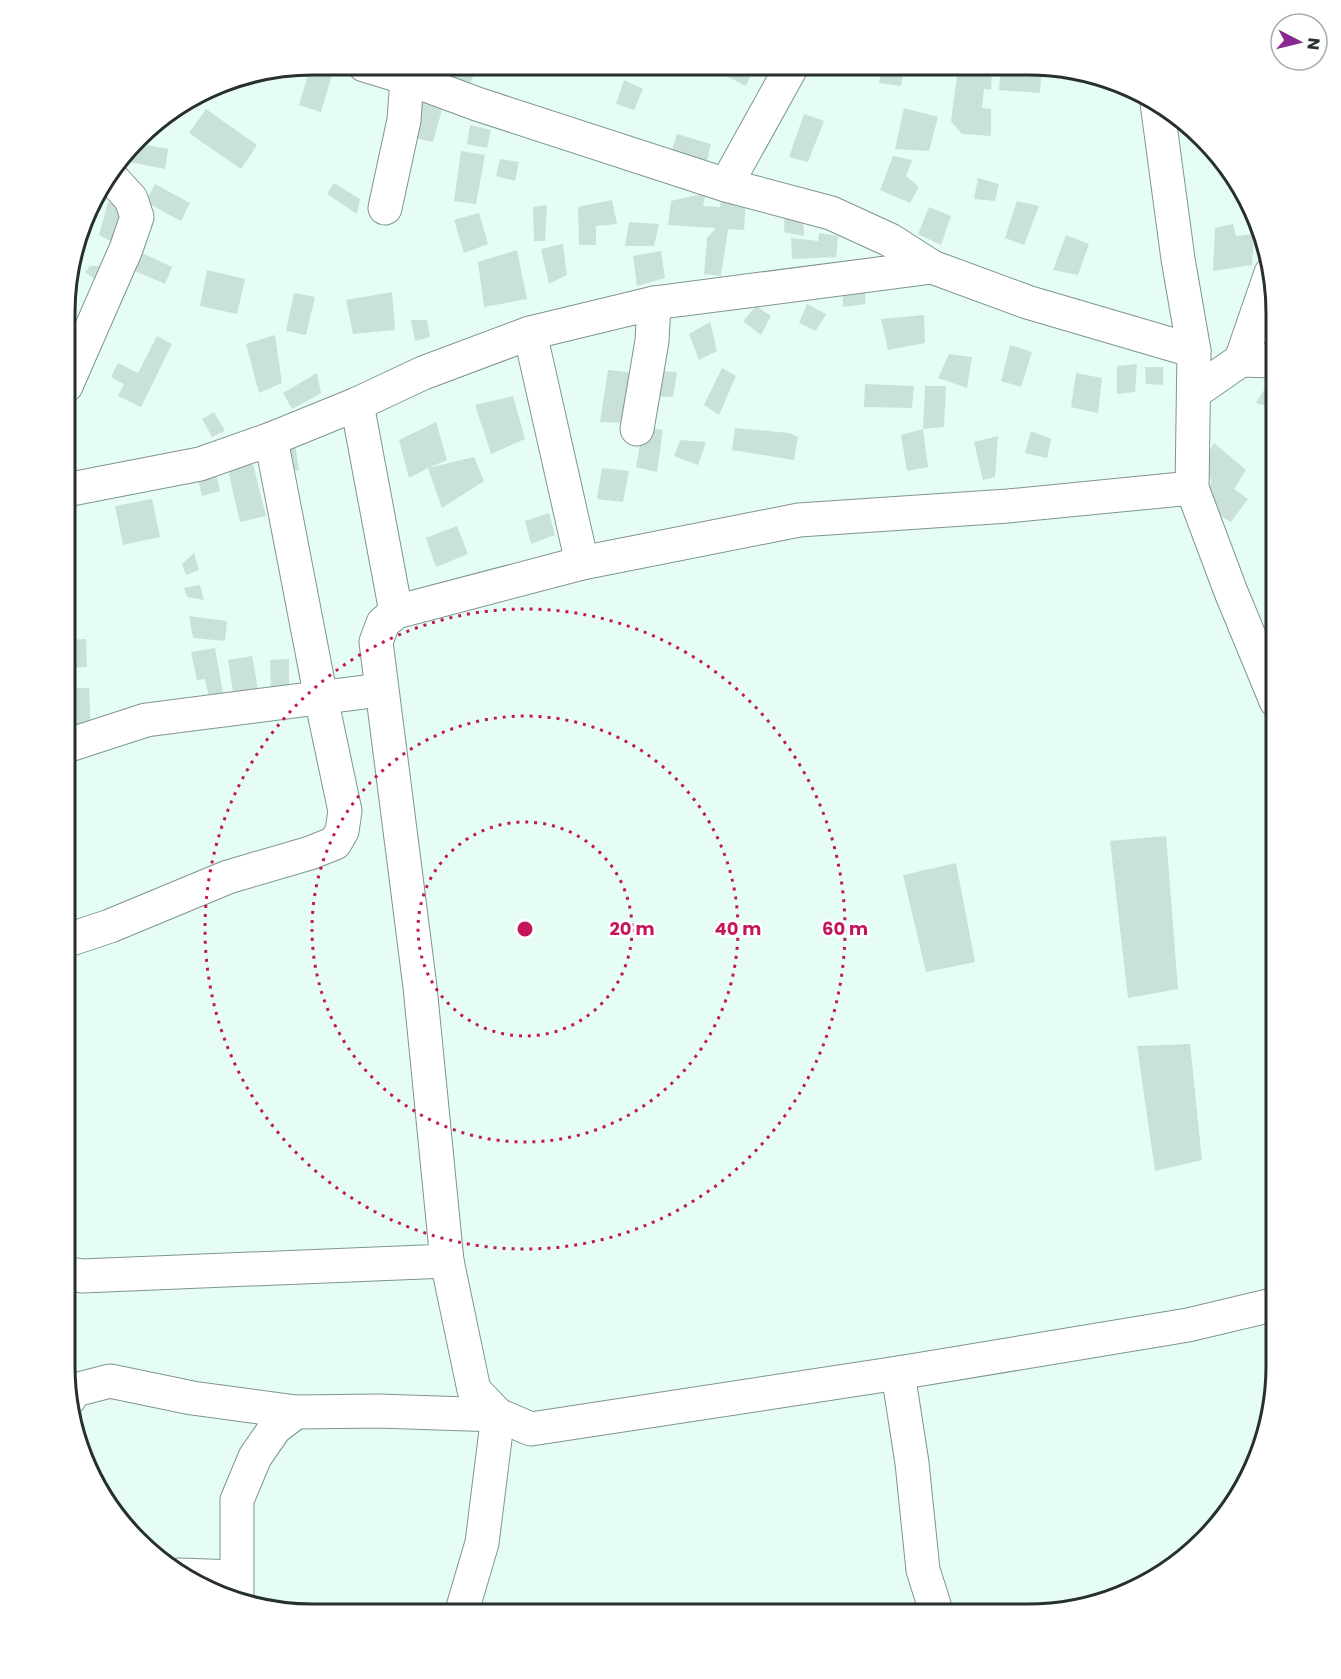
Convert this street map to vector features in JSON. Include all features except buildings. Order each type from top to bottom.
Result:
[{"type":"street","points":[[386,208],[404,120],[408,75]]},
{"type":"street","points":[[416,75],[477,104],[726,185],[840,217],[890,240],[932,267],[1027,302],[1194,351]]},
{"type":"street","points":[[726,185],[787,75]]},
{"type":"street","points":[[1158,114],[1178,259],[1194,351],[1192,488],[1266,677]]},
{"type":"street","points":[[75,365],[126,249],[137,217],[131,199],[115,181]]},
{"type":"street","points":[[75,481],[200,464],[271,439],[357,404],[423,373],[530,333],[654,303],[932,267]]},
{"type":"street","points":[[1194,392],[1240,360],[1265,291]]},
{"type":"street","points":[[637,429],[652,341],[654,303]]},
{"type":"street","points":[[530,333],[582,563]]},
{"type":"street","points":[[1240,360],[1266,361]]},
{"type":"street","points":[[357,404],[396,612]]},
{"type":"street","points":[[75,938],[110,926],[228,877],[310,853],[335,843],[342,831],[345,811],[271,439]]},
{"type":"street","points":[[498,1415],[474,1390],[447,1261],[420,987],[380,690],[376,642],[383,623],[396,612],[582,563],[800,520],[1008,506],[1192,488]]},
{"type":"street","points":[[75,743],[146,720],[380,690]]},
{"type":"street","points":[[75,1275],[447,1261]]},
{"type":"street","points":[[77,1390],[110,1381],[192,1398],[296,1412],[378,1411],[498,1415],[531,1429],[1188,1326],[1266,1306]]},
{"type":"street","points":[[898,1373],[912,1462],[923,1570],[934,1604]]},
{"type":"street","points":[[220,1585],[236,1589],[237,1500],[255,1456],[275,1428],[296,1412]]},
{"type":"street","points":[[464,1604],[482,1543],[498,1415]]}]
